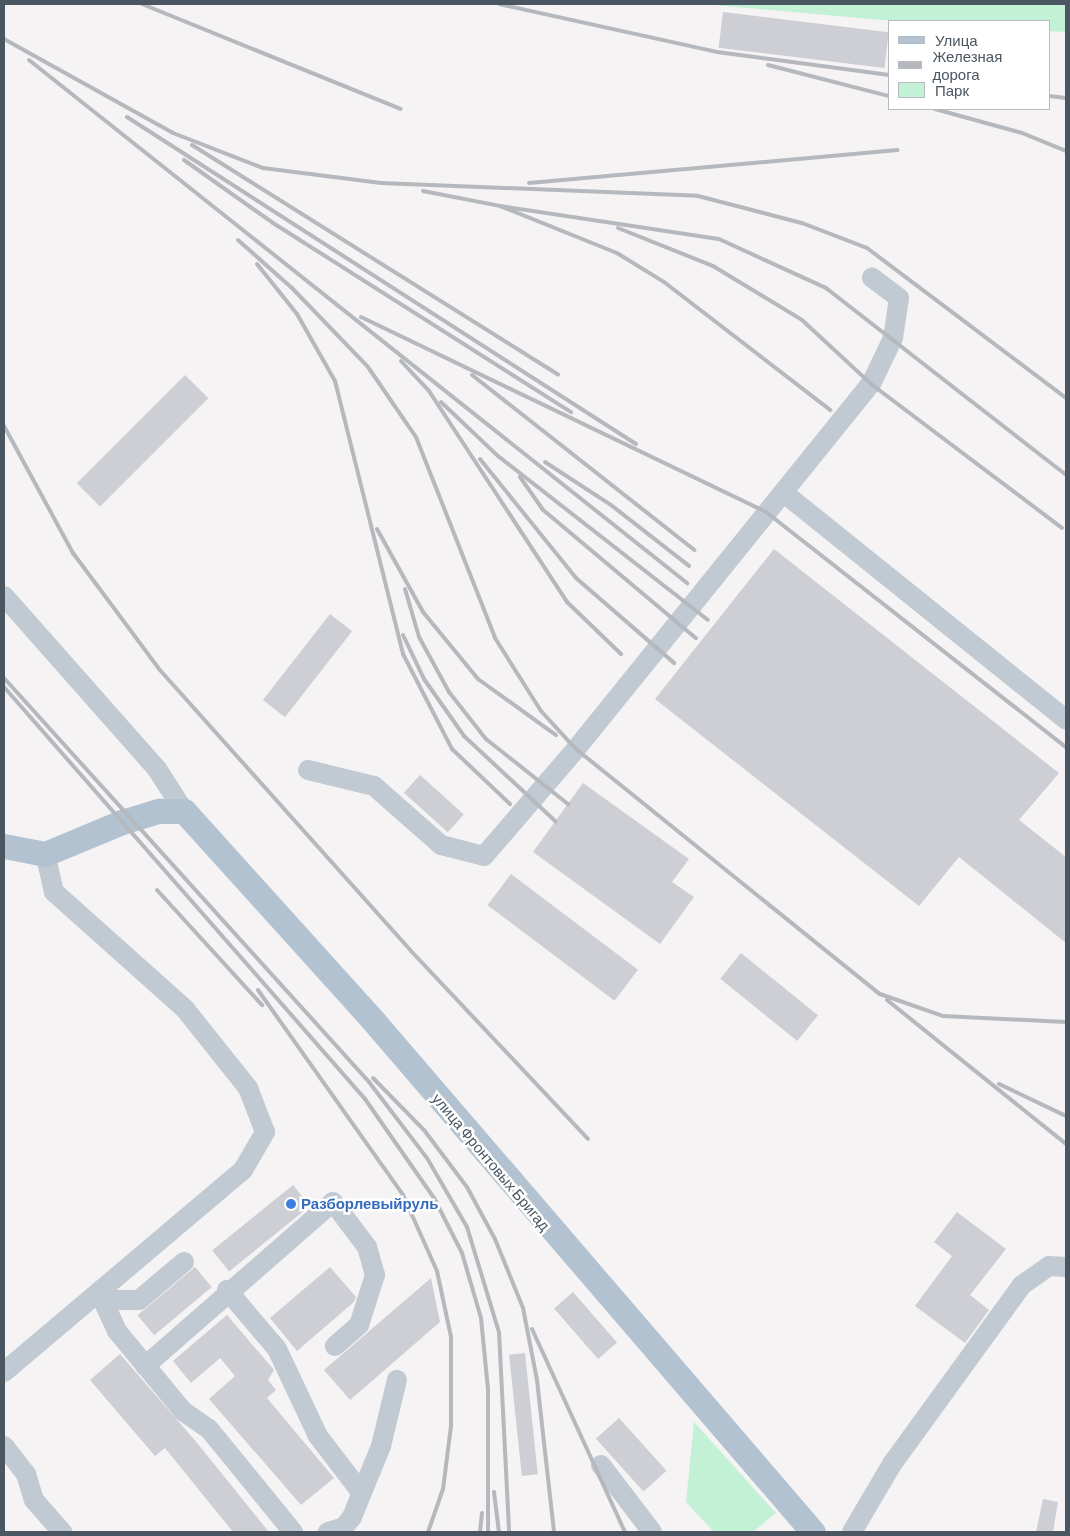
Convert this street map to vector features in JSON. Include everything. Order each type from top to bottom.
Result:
[{"type":"main road","points":[[4,846],[45,854],[101,829],[172,811]]},
{"type":"main road","name":"улица Фронтовых Бригад","points":[[172,811],[371,1018],[813,1532]]},
{"type":"street","points":[[308,770],[374,786],[441,845],[484,856],[784,493],[871,384],[893,338],[899,298],[872,278]]},
{"type":"street","points":[[784,493],[1066,720]]},
{"type":"street","points":[[4,596],[158,769],[172,811]]},
{"type":"street","points":[[4,1372],[101,1296],[243,1170],[265,1132],[248,1088],[185,1009],[54,892],[45,854]]},
{"type":"street","points":[[145,1366],[228,1290],[333,1202],[367,1248],[375,1275],[359,1324],[335,1346]]},
{"type":"street","points":[[101,1296],[139,1300],[184,1262]]},
{"type":"street","points":[[852,1532],[892,1464],[1022,1285],[1049,1266],[1066,1267]]},
{"type":"street","points":[[228,1290],[277,1349],[318,1436],[361,1492]]},
{"type":"street","points":[[101,1296],[117,1331],[145,1366],[183,1410],[209,1429],[294,1532]]},
{"type":"street","points":[[328,1532],[344,1527],[361,1492],[393,1409],[397,1380]]},
{"type":"street","points":[[4,1446],[26,1474],[34,1500],[62,1532]]},
{"type":"street","points":[[601,1465],[652,1532]]},
{"type":"green space","points":[[703,4],[1066,4],[1066,32],[1050,31],[1050,20],[888,21]]},
{"type":"green space","points":[[694,1422],[776,1513],[753,1532],[714,1532],[686,1502]]},
{"type":"building","points":[[723,12],[888,32],[884,68],[719,48]]},
{"type":"building","points":[[185,375],[208,398],[100,507],[77,483]]},
{"type":"building","points":[[774,549],[1059,773],[1019,820],[1066,857],[1066,943],[959,857],[919,906],[655,699]]},
{"type":"building","points":[[330,614],[352,631],[285,717],[263,700]]},
{"type":"building","points":[[420,775],[464,814],[448,832],[404,793]]},
{"type":"building","points":[[583,783],[689,859],[672,882],[694,897],[660,944],[533,852]]},
{"type":"building","points":[[511,874],[638,970],[615,1001],[488,905]]},
{"type":"building","points":[[741,953],[818,1015],[797,1041],[720,979]]},
{"type":"building","points":[[293,1185],[310,1206],[229,1271],[212,1250]]},
{"type":"building","points":[[957,1212],[1006,1249],[970,1295],[989,1310],[965,1343],[915,1306],[952,1256],[934,1242]]},
{"type":"building","points":[[195,1267],[212,1287],[154,1335],[138,1315]]},
{"type":"building","points":[[330,1267],[356,1297],[354,1302],[297,1351],[270,1318]]},
{"type":"building","points":[[431,1278],[440,1322],[350,1400],[324,1370]]},
{"type":"building","points":[[573,1292],[617,1343],[598,1359],[554,1308]]},
{"type":"building","points":[[227,1315],[274,1370],[268,1380],[276,1390],[267,1398],[334,1478],[301,1505],[209,1399],[235,1376],[220,1358],[191,1383],[173,1361]]},
{"type":"building","points":[[525,1353],[538,1474],[522,1476],[509,1355]]},
{"type":"building","points":[[120,1354],[198,1444],[269,1532],[233,1532],[165,1448],[155,1456],[90,1380]]},
{"type":"building","points":[[619,1418],[667,1471],[643,1492],[596,1439]]},
{"type":"building","points":[[1043,1499],[1058,1502],[1053,1532],[1036,1532]]},
{"type":"railway","points":[[142,4],[401,109]]},
{"type":"railway","points":[[499,4],[717,52],[888,75]]},
{"type":"railway","points":[[4,39],[173,133],[263,168],[381,183],[698,196],[802,223],[867,248],[1066,398]]},
{"type":"railway","points":[[29,60],[687,583]]},
{"type":"railway","points":[[768,65],[888,96]]},
{"type":"railway","points":[[1050,96],[1066,98]]},
{"type":"railway","points":[[939,110],[1022,133],[1066,151]]},
{"type":"railway","points":[[127,117],[636,444]]},
{"type":"railway","points":[[192,145],[558,375]]},
{"type":"railway","points":[[529,183],[898,150]]},
{"type":"railway","points":[[184,160],[273,223],[571,412]]},
{"type":"railway","points":[[423,191],[500,206],[617,253],[664,282],[830,410]]},
{"type":"railway","points":[[500,206],[719,239],[826,288],[1066,475]]},
{"type":"railway","points":[[618,228],[713,266],[802,320],[871,384],[1062,528]]},
{"type":"railway","points":[[238,240],[291,287],[368,367],[416,437],[495,638],[541,711],[576,749],[880,994],[943,1016],[1066,1022]]},
{"type":"railway","points":[[257,264],[297,314],[335,381],[403,654],[452,749],[510,804]]},
{"type":"railway","points":[[361,317],[766,512],[1066,747]]},
{"type":"railway","points":[[401,361],[429,391],[567,602],[621,654]]},
{"type":"railway","points":[[472,375],[694,550]]},
{"type":"railway","points":[[441,402],[498,456],[708,620]]},
{"type":"railway","points":[[4,426],[73,553],[159,669],[411,951],[588,1139]]},
{"type":"railway","points":[[480,459],[576,578],[674,663]]},
{"type":"railway","points":[[545,462],[611,505],[689,566]]},
{"type":"railway","points":[[520,477],[542,509],[696,638]]},
{"type":"railway","points":[[377,529],[423,612],[478,679],[556,735]]},
{"type":"railway","points":[[405,589],[419,637],[449,692],[486,739],[568,804]]},
{"type":"railway","points":[[403,635],[424,679],[464,736],[555,821]]},
{"type":"railway","points":[[4,678],[369,1082],[427,1158],[467,1227],[499,1332],[509,1532]]},
{"type":"railway","points":[[4,687],[365,1099],[434,1198],[462,1253],[481,1318],[488,1389],[488,1532]]},
{"type":"railway","points":[[157,890],[262,1005]]},
{"type":"railway","points":[[258,990],[403,1195],[437,1271],[451,1337],[451,1426],[443,1489],[428,1532]]},
{"type":"railway","points":[[887,1000],[1066,1144]]},
{"type":"railway","points":[[373,1078],[424,1130],[467,1187],[495,1239],[523,1308],[537,1380],[554,1532]]},
{"type":"railway","points":[[999,1084],[1066,1116]]},
{"type":"railway","points":[[532,1329],[625,1532]]},
{"type":"railway","points":[[494,1492],[499,1532]]},
{"type":"railway","points":[[480,1532],[482,1513]]},
{"type":"place","name":"Разборлевыйруль","points":[[291,1204]]}]
